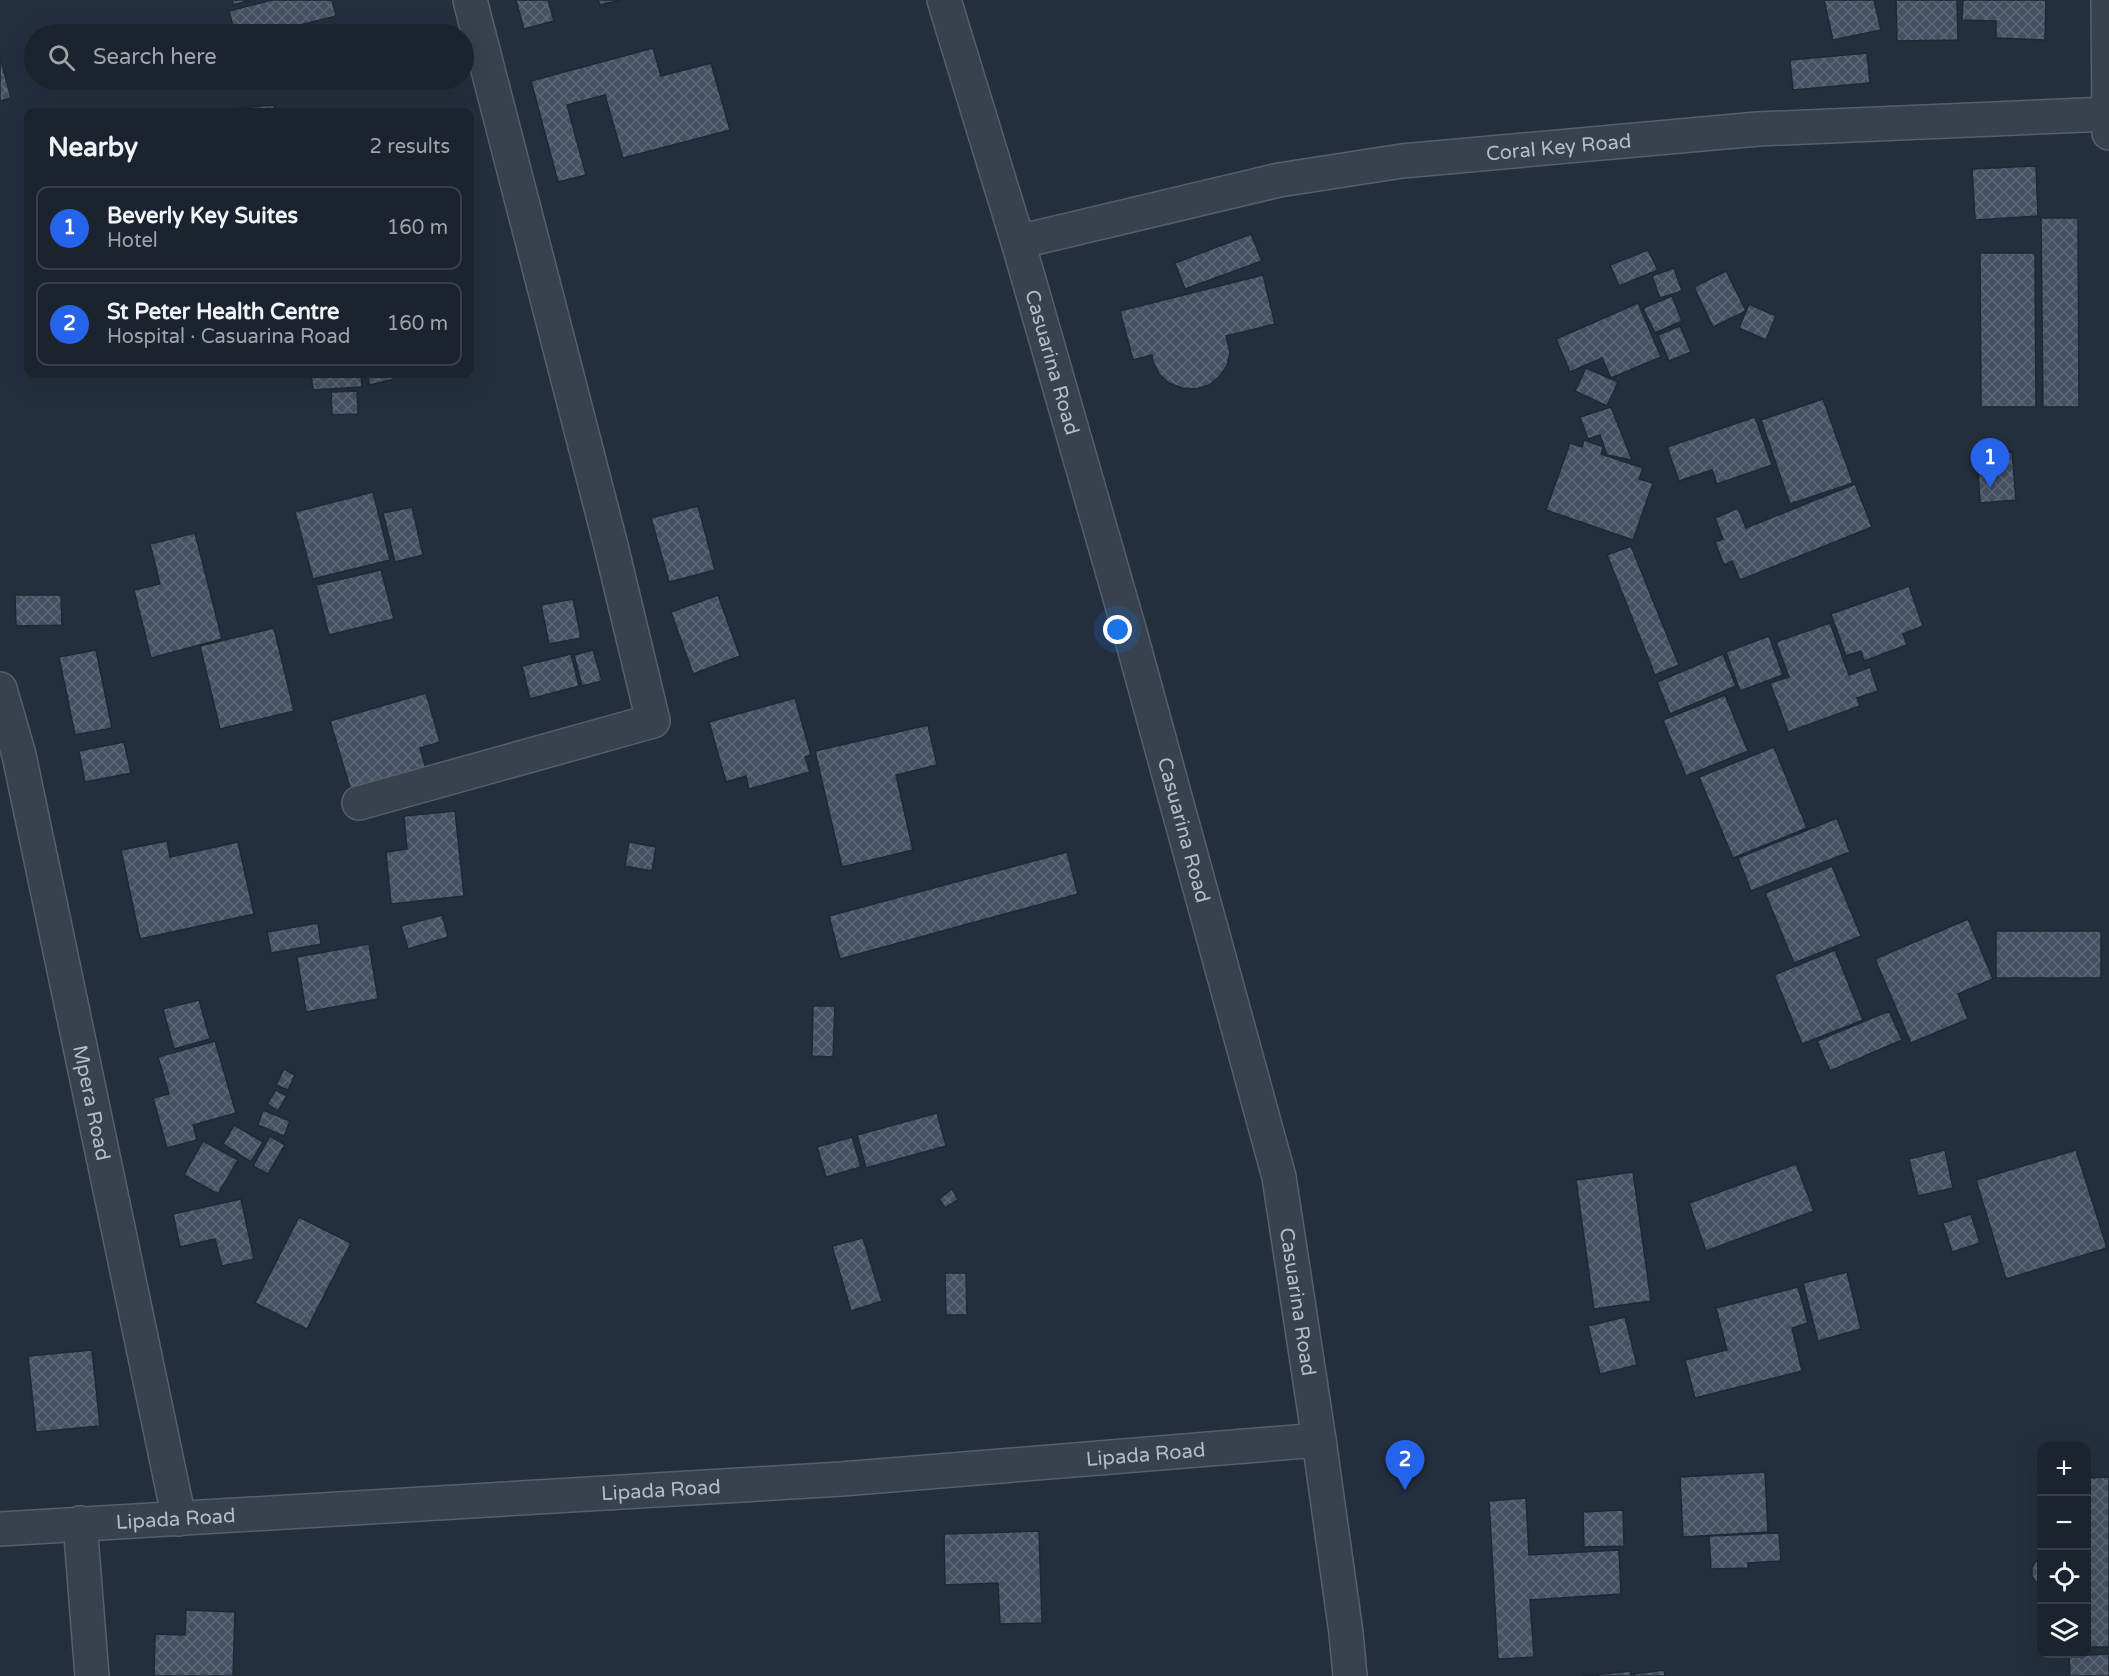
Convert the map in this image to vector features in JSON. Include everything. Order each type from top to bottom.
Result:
[{"type":"street","points":[[359,803],[653,721],[609,535],[470,0]]},
{"type":"street","name":"Casuarina Road","points":[[944,0],[1018,242],[1134,648],[1279,1177],[1319,1440],[1350,1676]]},
{"type":"street","points":[[2108,0],[2109,133]]},
{"type":"street","name":"Coral Key Road","points":[[1018,242],[1279,180],[1402,161],[1758,129],[2108,114]]},
{"type":"street","name":"Mpera Road","points":[[0,689],[9,756],[179,1519]]},
{"type":"street","name":"Lipada Road","points":[[0,1529],[842,1479],[1319,1440]]},
{"type":"street","points":[[80,1523],[92,1676]]},
{"type":"building","points":[[232,0],[251,0],[233,5]]},
{"type":"building","points":[[272,0],[332,0],[336,16],[304,24],[232,24],[229,11]]},
{"type":"building","points":[[516,0],[548,0],[554,21],[524,29]]},
{"type":"building","points":[[598,0],[620,0],[600,5]]},
{"type":"building","points":[[1824,0],[1874,0],[1881,30],[1833,40]]},
{"type":"building","points":[[1896,0],[1957,0],[1958,40],[1897,41]]},
{"type":"building","points":[[1963,0],[2046,0],[2045,40],[1996,38],[1996,21],[1962,20]]},
{"type":"building","points":[[653,48],[661,76],[711,63],[730,130],[623,158],[605,95],[567,105],[586,175],[558,182],[531,81]]},
{"type":"building","points":[[1867,53],[1870,83],[1793,90],[1790,60]]},
{"type":"building","points":[[0,57],[11,98],[0,101]]},
{"type":"building","points":[[274,105],[274,108],[241,108]]},
{"type":"building","points":[[2036,166],[2038,216],[1975,220],[1972,169]]},
{"type":"building","points":[[2041,218],[2078,218],[2079,407],[2043,407]]},
{"type":"building","points":[[1251,234],[1262,261],[1185,289],[1175,263]]},
{"type":"building","points":[[1648,250],[1658,270],[1619,286],[1610,265]]},
{"type":"building","points":[[1980,253],[2035,253],[2036,407],[1981,407]]},
{"type":"building","points":[[1674,268],[1682,291],[1660,298],[1652,276]]},
{"type":"building","points":[[1726,271],[1746,311],[1713,327],[1694,287]]},
{"type":"building","points":[[1263,275],[1275,324],[1226,336],[1230,352],[1227,366],[1209,385],[1196,389],[1182,388],[1169,383],[1159,374],[1152,355],[1133,360],[1120,311]]},
{"type":"building","points":[[1672,296],[1682,321],[1655,333],[1643,308]]},
{"type":"building","points":[[1638,303],[1661,357],[1611,378],[1602,358],[1570,372],[1556,339]]},
{"type":"building","points":[[1749,304],[1776,316],[1766,340],[1739,328]]},
{"type":"building","points":[[1680,326],[1691,352],[1669,361],[1658,335]]},
{"type":"building","points":[[1586,368],[1618,382],[1607,406],[1575,391]]},
{"type":"building","points":[[312,378],[361,378],[362,387],[313,390]]},
{"type":"building","points":[[368,378],[394,378],[394,379],[370,385]]},
{"type":"building","points":[[357,391],[358,414],[332,415],[331,392]]},
{"type":"building","points":[[1823,399],[1853,483],[1790,504],[1761,420]]},
{"type":"building","points":[[1611,407],[1632,460],[1607,455],[1600,435],[1588,439],[1580,417]]},
{"type":"building","points":[[1755,417],[1772,465],[1717,484],[1712,470],[1679,481],[1667,447]]},
{"type":"building","points":[[1584,440],[1603,447],[1601,454],[1643,468],[1639,479],[1653,483],[1633,540],[1546,510],[1570,443],[1582,447]]},
{"type":"building","points":[[2012,452],[2016,500],[1980,503],[1977,455]]},
{"type":"building","points":[[1855,484],[1872,527],[1740,580],[1732,561],[1724,565],[1715,542],[1723,539],[1715,518],[1738,508],[1746,528]]},
{"type":"building","points":[[373,492],[390,560],[313,579],[295,512]]},
{"type":"building","points":[[698,506],[715,570],[669,582],[651,518]]},
{"type":"building","points":[[412,507],[423,555],[395,562],[383,513]]},
{"type":"building","points":[[195,533],[222,639],[151,658],[134,590],[160,584],[150,544]]},
{"type":"building","points":[[1631,546],[1679,665],[1655,675],[1607,555]]},
{"type":"building","points":[[381,570],[394,619],[329,635],[316,585]]},
{"type":"building","points":[[1909,586],[1923,626],[1903,634],[1907,645],[1864,661],[1861,651],[1846,656],[1831,614]]},
{"type":"building","points":[[15,595],[61,595],[62,625],[16,626]]},
{"type":"building","points":[[718,595],[740,656],[693,674],[671,612]]},
{"type":"building","points":[[573,599],[581,638],[549,644],[541,605]]},
{"type":"building","points":[[1830,623],[1849,675],[1870,667],[1878,691],[1857,698],[1860,706],[1788,732],[1770,683],[1789,677],[1776,642]]},
{"type":"building","points":[[274,628],[294,711],[220,729],[200,646]]},
{"type":"building","points":[[1769,636],[1783,675],[1740,691],[1726,652]]},
{"type":"building","points":[[96,650],[112,728],[75,735],[59,657]]},
{"type":"building","points":[[593,650],[602,681],[582,686],[574,655]]},
{"type":"building","points":[[571,654],[579,686],[530,699],[522,666]]},
{"type":"building","points":[[1723,654],[1736,686],[1670,714],[1657,682]]},
{"type":"building","points":[[426,693],[440,742],[420,748],[426,769],[351,791],[330,721]]},
{"type":"building","points":[[1725,695],[1748,751],[1686,776],[1663,720]]},
{"type":"building","points":[[795,698],[811,755],[805,757],[810,772],[749,789],[746,776],[726,782],[709,722]]},
{"type":"building","points":[[928,725],[937,765],[896,775],[913,850],[842,867],[815,751]]},
{"type":"building","points":[[124,742],[131,773],[85,782],[79,751]]},
{"type":"building","points":[[1774,747],[1807,828],[1733,858],[1699,777]]},
{"type":"building","points":[[455,811],[464,896],[391,904],[386,852],[407,849],[404,816]]},
{"type":"building","points":[[1837,818],[1850,852],[1751,891],[1738,858]]},
{"type":"building","points":[[167,841],[170,857],[238,842],[254,914],[140,939],[121,850]]},
{"type":"building","points":[[629,842],[656,847],[652,871],[625,866]]},
{"type":"building","points":[[1067,852],[1078,894],[840,959],[829,916]]},
{"type":"building","points":[[1832,866],[1861,936],[1794,963],[1765,893]]},
{"type":"building","points":[[442,915],[448,937],[408,949],[401,926]]},
{"type":"building","points":[[1968,919],[1993,979],[1958,994],[1968,1019],[1911,1043],[1875,959]]},
{"type":"building","points":[[318,923],[321,944],[271,953],[267,932]]},
{"type":"building","points":[[1996,931],[2101,931],[2101,978],[1996,978]]},
{"type":"building","points":[[369,944],[378,999],[306,1012],[297,957]]},
{"type":"building","points":[[1835,950],[1863,1020],[1802,1044],[1774,975]]},
{"type":"building","points":[[199,1000],[210,1039],[174,1049],[163,1009]]},
{"type":"building","points":[[813,1006],[835,1006],[833,1057],[812,1056]]},
{"type":"building","points":[[1889,1011],[1902,1040],[1830,1071],[1817,1041]]},
{"type":"building","points":[[215,1041],[236,1113],[193,1125],[197,1140],[167,1148],[153,1098],[169,1094],[158,1057]]},
{"type":"building","points":[[284,1069],[295,1075],[288,1090],[276,1085]]},
{"type":"building","points":[[276,1090],[287,1096],[278,1111],[267,1104]]},
{"type":"building","points":[[263,1110],[290,1121],[284,1136],[258,1125]]},
{"type":"building","points":[[937,1113],[946,1146],[866,1168],[857,1135]]},
{"type":"building","points":[[234,1125],[263,1142],[251,1162],[223,1144]]},
{"type":"building","points":[[270,1136],[285,1145],[268,1174],[253,1166]]},
{"type":"building","points":[[852,1137],[861,1167],[826,1177],[817,1147]]},
{"type":"building","points":[[203,1141],[238,1160],[218,1194],[184,1175]]},
{"type":"building","points":[[1945,1150],[1953,1188],[1918,1196],[1909,1159]]},
{"type":"building","points":[[2076,1150],[2107,1248],[2006,1279],[1976,1180]]},
{"type":"building","points":[[1796,1164],[1814,1211],[1706,1251],[1689,1203]]},
{"type":"building","points":[[1633,1172],[1651,1301],[1594,1309],[1576,1180]]},
{"type":"building","points":[[952,1189],[958,1200],[945,1208],[939,1199]]},
{"type":"building","points":[[241,1199],[254,1259],[222,1266],[215,1239],[180,1247],[173,1214]]},
{"type":"building","points":[[1971,1214],[1980,1243],[1952,1252],[1943,1223]]},
{"type":"building","points":[[299,1217],[351,1243],[307,1329],[255,1303]]},
{"type":"building","points":[[863,1238],[882,1301],[851,1311],[832,1246]]},
{"type":"building","points":[[1847,1272],[1861,1329],[1818,1341],[1803,1283]]},
{"type":"building","points":[[945,1273],[966,1273],[967,1315],[946,1315]]},
{"type":"building","points":[[1798,1287],[1808,1323],[1792,1328],[1802,1371],[1695,1398],[1685,1360],[1727,1350],[1716,1308]]},
{"type":"building","points":[[1625,1317],[1637,1365],[1600,1374],[1588,1326]]},
{"type":"building","points":[[92,1350],[100,1426],[36,1432],[28,1356]]},
{"type":"building","points":[[1765,1472],[1768,1532],[1683,1537],[1680,1477]]},
{"type":"building","points":[[2109,1477],[2109,1647],[2091,1647],[2091,1478]]},
{"type":"building","points":[[1526,1498],[1529,1555],[1619,1550],[1621,1594],[1530,1600],[1534,1657],[1498,1659],[1489,1501]]},
{"type":"building","points":[[1623,1510],[1624,1546],[1584,1547],[1583,1512]]},
{"type":"building","points":[[1039,1531],[1042,1623],[1000,1624],[998,1583],[945,1585],[944,1534]]},
{"type":"building","points":[[1779,1533],[1781,1561],[1748,1563],[1748,1568],[1711,1569],[1709,1536]]},
{"type":"building","points":[[2036,1561],[2037,1582],[2032,1576],[2032,1568]]},
{"type":"building","points":[[186,1610],[235,1612],[233,1676],[154,1676],[155,1634],[185,1635]]},
{"type":"building","points":[[2109,1654],[2109,1676],[2070,1676],[2069,1658],[2091,1658],[2091,1655]]},
{"type":"building","points":[[1664,1670],[1665,1676],[1634,1676],[1634,1674]]},
{"type":"building","points":[[1631,1671],[1631,1676],[1583,1676]]},
{"type":"place","name":"Beverly Key Suites","points":[[1990,488]]},
{"type":"place","name":"St Peter Health Centre","points":[[1405,1490]]}]
